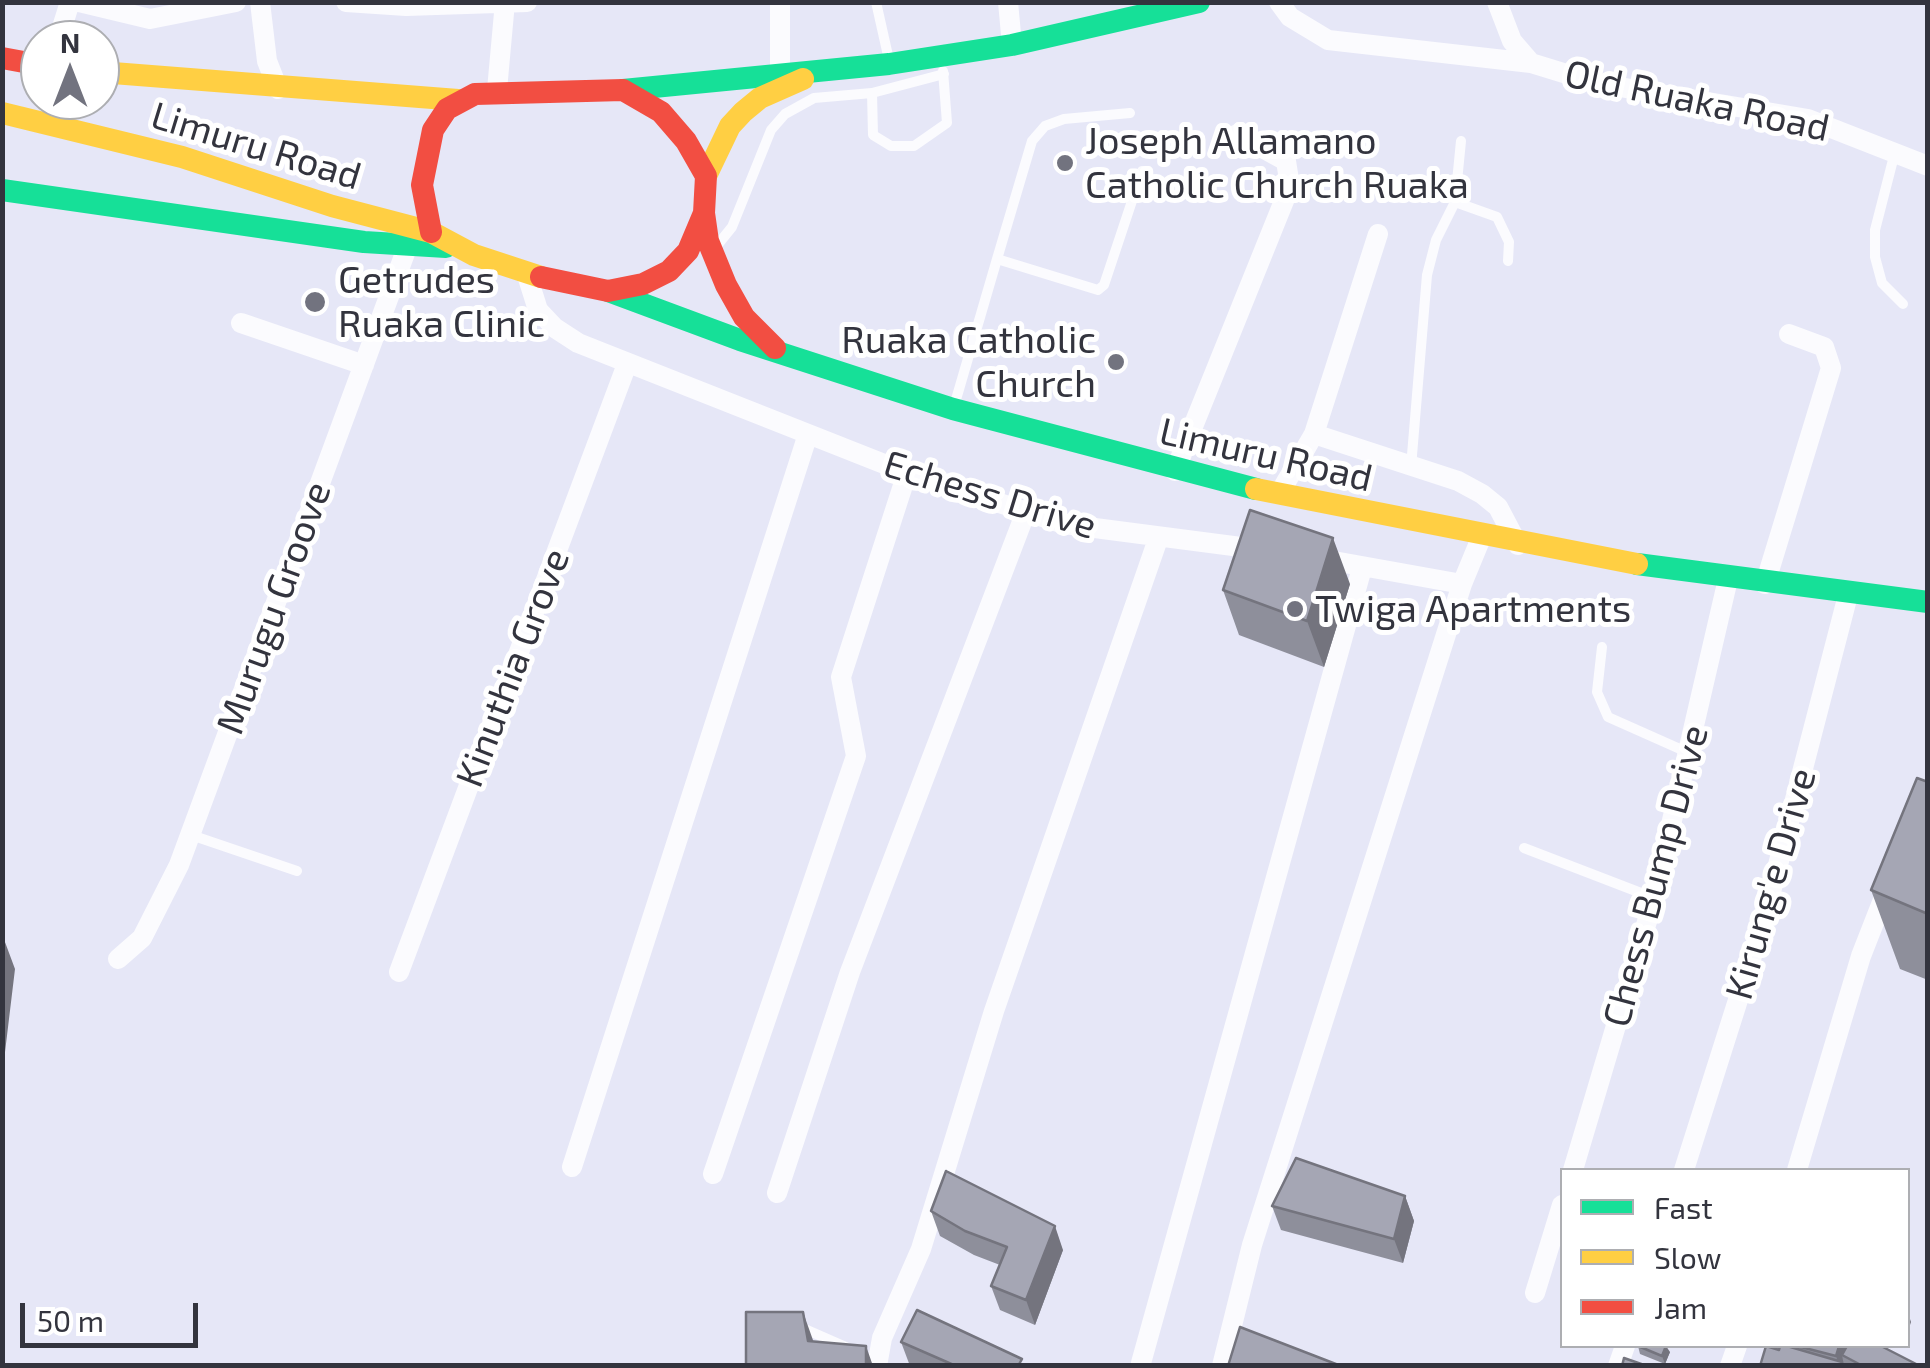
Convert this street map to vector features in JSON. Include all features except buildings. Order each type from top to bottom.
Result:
[{"type":"main road","points":[[120,74],[458,100],[497,90],[623,90],[898,62],[942,65],[1116,11],[1200,2]]},
{"type":"main road","points":[[775,348],[744,316],[712,251],[704,213],[706,176],[730,126],[743,112],[760,98],[816,73]]},
{"type":"main road","points":[[623,90],[661,112],[686,141],[706,176]]},
{"type":"main road","points":[[458,100],[432,130],[422,185],[431,232],[460,248],[526,272],[608,291],[644,284],[669,271],[688,251],[704,213]]},
{"type":"main road","name":"Limuru Road","points":[[2,113],[182,156],[431,232]]},
{"type":"main road","points":[[2,190],[408,245],[460,248]]},
{"type":"main road","name":"Limuru Road","points":[[608,291],[724,335],[775,348],[953,409],[1175,470],[1518,545],[1765,584],[1927,600]]},
{"type":"street","points":[[79,2],[150,19],[236,2]]},
{"type":"street","points":[[260,2],[267,61],[278,88]]},
{"type":"street","points":[[346,2],[527,2]]},
{"type":"street","points":[[780,2],[780,72]]},
{"type":"street","points":[[1008,2],[1012,45]]},
{"type":"street","points":[[1279,2],[1290,17],[1328,40],[1532,64]]},
{"type":"street","name":"Old Ruaka Road","points":[[1497,2],[1512,41],[1532,64],[1596,83],[1808,120],[1928,166]]},
{"type":"street","points":[[497,90],[505,4]]},
{"type":"street","points":[[1175,470],[1290,186],[1286,161],[1237,134]]},
{"type":"street","points":[[1279,494],[1314,434],[1378,234]]},
{"type":"street","name":"Murugu Groove","points":[[118,959],[142,938],[191,835],[408,245]]},
{"type":"street","name":"Echess Drive","points":[[526,272],[538,310],[554,328],[627,364],[1025,514],[1158,539],[1289,553],[1462,584]]},
{"type":"street","points":[[241,323],[364,364]]},
{"type":"street","points":[[1765,584],[1831,368],[1824,348],[1788,334]]},
{"type":"street","name":"Kinuthia Grove","points":[[399,972],[627,364]]},
{"type":"street","points":[[572,1167],[808,434]]},
{"type":"street","points":[[1314,434],[1458,481],[1482,494],[1498,506],[1518,545]]},
{"type":"street","points":[[713,1174],[856,756],[841,677],[907,472]]},
{"type":"street","points":[[777,1192],[850,972],[1025,514]]},
{"type":"street","points":[[1222,1366],[1252,1244],[1462,584],[1481,538]]},
{"type":"street","points":[[876,1363],[921,1249],[994,1012],[1158,539]]},
{"type":"street","points":[[1141,1364],[1362,568]]},
{"type":"street","name":"Chess Bump Drive","points":[[1574,1168],[1654,898],[1728,578]]},
{"type":"street","name":"Kirung'e Drive","points":[[1685,1168],[1765,915],[1848,595]]},
{"type":"street","points":[[1798,1168],[1861,956],[1894,870]]},
{"type":"street","points":[[1536,1293],[1560,1212]]},
{"type":"lane","points":[[876,2],[908,84]]},
{"type":"lane","points":[[712,251],[732,226],[770,130],[802,103],[908,84],[942,65],[946,122],[914,146],[891,146],[873,135],[872,93]]},
{"type":"lane","points":[[837,97],[843,69]]},
{"type":"lane","points":[[953,409],[1032,141],[1045,126],[1064,119],[1130,113]]},
{"type":"lane","points":[[1411,468],[1427,276],[1436,240],[1455,202],[1462,140]]},
{"type":"lane","points":[[1896,152],[1876,230],[1875,257],[1882,283],[1904,304]]},
{"type":"lane","points":[[997,259],[1098,290],[1104,285],[1142,172]]},
{"type":"lane","points":[[1455,202],[1497,217],[1509,242],[1508,260]]},
{"type":"lane","points":[[1602,647],[1597,692],[1608,717],[1690,754]]},
{"type":"lane","points":[[191,835],[297,871]]},
{"type":"lane","points":[[1524,848],[1654,898]]},
{"type":"lane","points":[[784,1320],[876,1363]]},
{"type":"traffic: fast","points":[[623,90],[889,64],[1012,45],[1199,2]]},
{"type":"traffic: fast","points":[[2,190],[364,242],[446,247]]},
{"type":"traffic: fast","points":[[608,291],[740,340],[953,409],[1256,489]]},
{"type":"traffic: fast","points":[[1637,564],[1928,602]]},
{"type":"traffic: slow","points":[[120,74],[458,100]]},
{"type":"traffic: slow","points":[[706,176],[730,126],[743,112],[760,98],[803,79]]},
{"type":"traffic: slow","points":[[2,113],[182,157],[332,206],[431,232],[474,255],[541,277]]},
{"type":"traffic: slow","points":[[1256,489],[1637,564]]},
{"type":"traffic: jam","points":[[2,58],[20,61]]},
{"type":"traffic: jam","points":[[431,232],[422,185],[433,130],[447,109],[475,94],[623,90],[661,112],[686,141],[706,176],[704,213],[688,251],[669,271],[643,284],[608,291],[541,277]]},
{"type":"traffic: jam","points":[[704,213],[708,241],[726,285],[744,317],[775,348]]},
{"type":"place","name":"Joseph Allamano Catholic Church Ruaka","points":[[1065,163]]},
{"type":"place","name":"Getrudes Ruaka Clinic","points":[[315,302]]},
{"type":"place","name":"Ruaka Catholic Church","points":[[1116,362]]},
{"type":"place","name":"Twiga Apartments","points":[[1295,609]]}]
